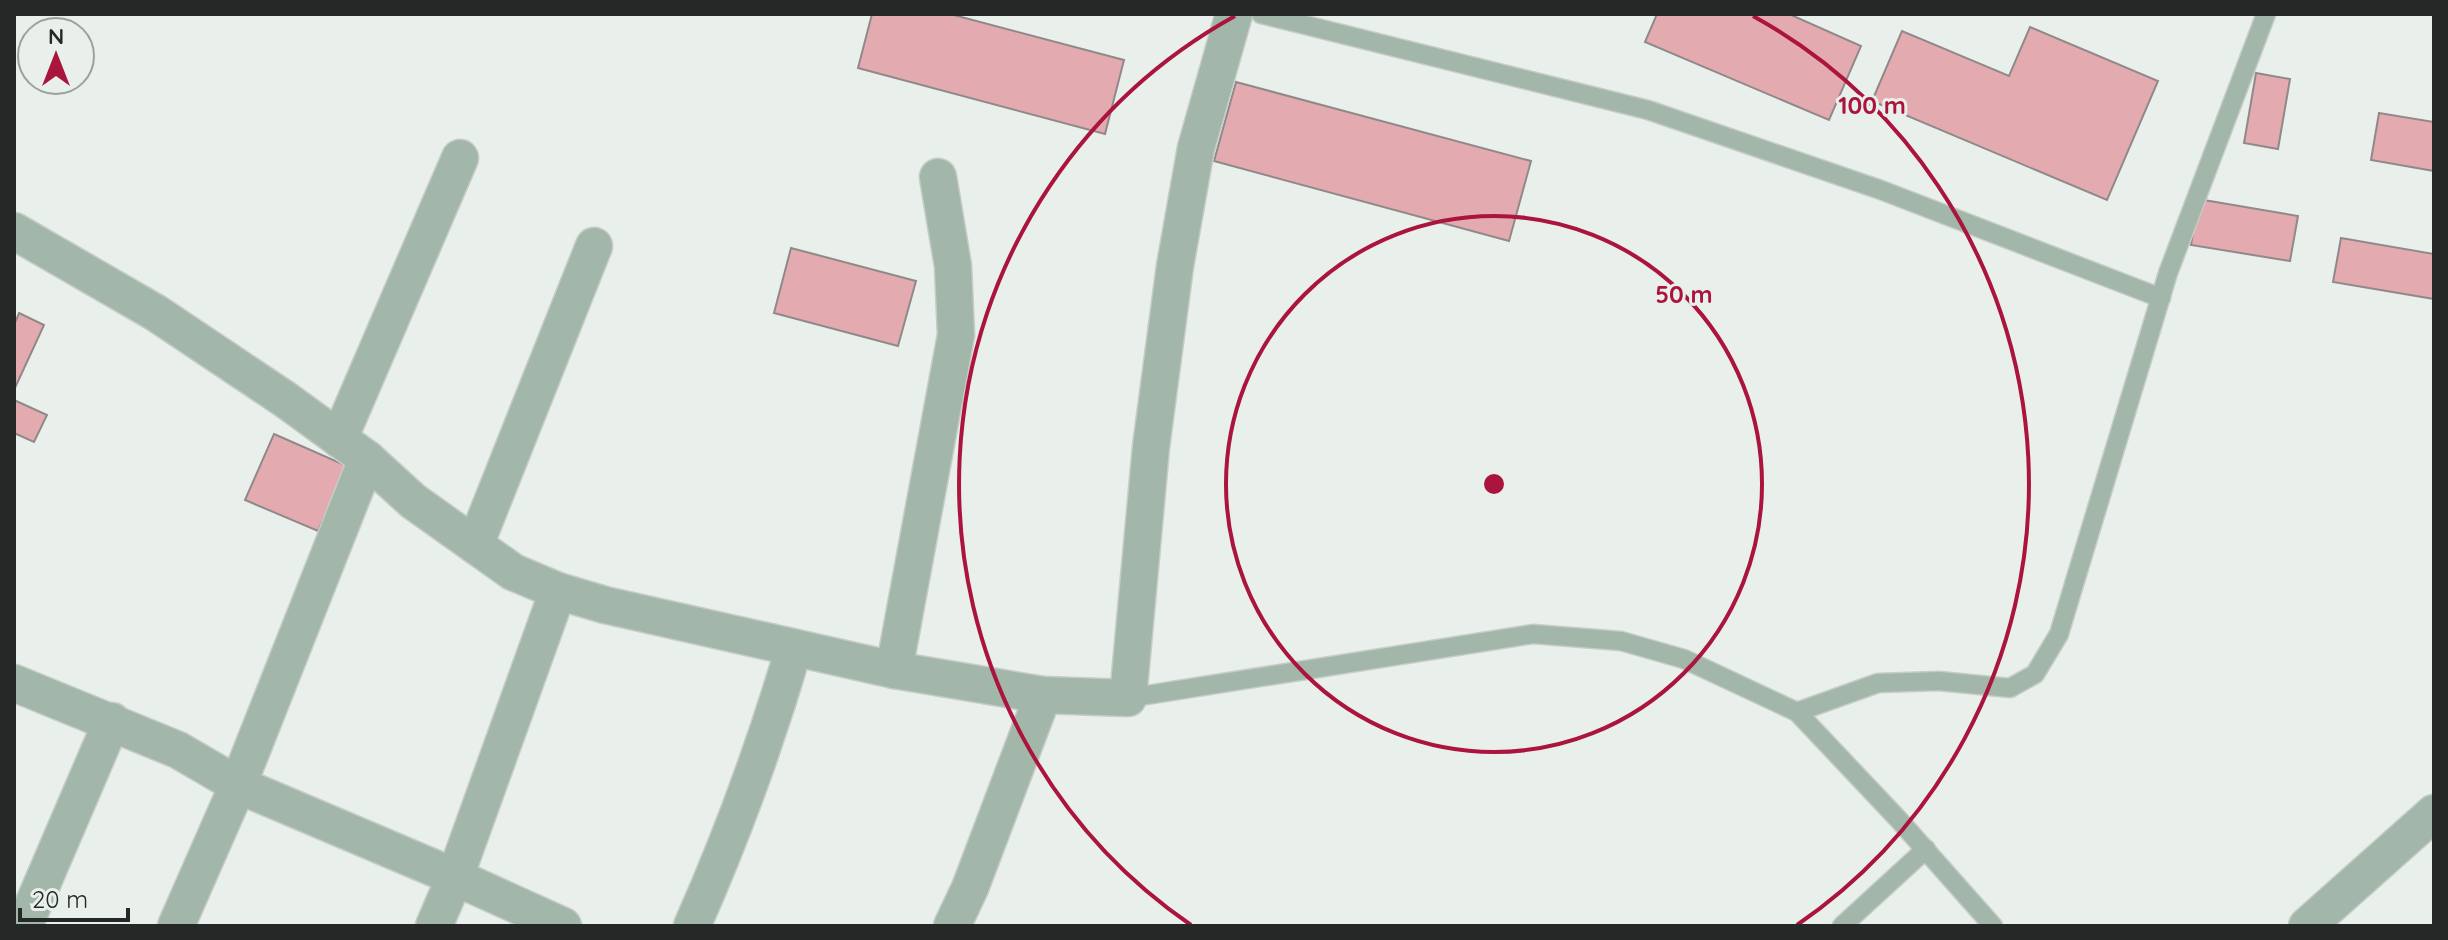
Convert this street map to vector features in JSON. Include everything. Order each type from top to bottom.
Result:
[{"type":"street","points":[[16,239],[156,313],[353,449],[413,501],[513,572],[558,591],[605,605],[894,670],[1043,695],[1128,698],[1151,447],[1175,266],[1196,148],[1234,14]]},
{"type":"street","points":[[176,926],[238,785],[353,449],[460,158]]},
{"type":"street","points":[[894,670],[956,335],[953,266],[938,177]]},
{"type":"street","points":[[475,545],[594,246]]},
{"type":"street","points":[[434,926],[455,877],[558,591]]},
{"type":"street","points":[[692,926],[720,862],[773,721],[794,648]]},
{"type":"street","points":[[14,683],[178,750],[238,785],[563,926]]},
{"type":"street","points":[[952,926],[1043,695]]},
{"type":"street","points":[[24,926],[112,721]]},
{"type":"street","points":[[2307,926],[2434,813]]},
{"type":"lane","points":[[1261,14],[1648,110],[1881,190],[2161,298]]},
{"type":"lane","points":[[1797,712],[1878,683],[1939,681],[2010,688],[2035,674],[2059,634],[2161,298],[2266,14]]},
{"type":"lane","points":[[1128,698],[1533,634],[1621,641],[1684,659],[1797,712],[1926,849],[1993,926]]},
{"type":"lane","points":[[1842,926],[1926,849]]},
{"type":"building","points":[[872,14],[950,14],[1124,60],[1105,134],[858,68]]},
{"type":"building","points":[[1657,14],[1789,14],[1861,46],[1829,120],[1645,42]]},
{"type":"building","points":[[2030,27],[2158,81],[2107,200],[1872,101],[1902,31],[2009,76]]},
{"type":"building","points":[[2256,73],[2290,79],[2278,149],[2244,143]]},
{"type":"building","points":[[1236,82],[1531,161],[1509,241],[1214,161]]},
{"type":"building","points":[[2379,113],[2434,122],[2434,171],[2371,160]]},
{"type":"building","points":[[2198,199],[2298,216],[2290,261],[2191,245]]},
{"type":"building","points":[[2341,238],[2434,254],[2434,299],[2333,282]]},
{"type":"building","points":[[791,248],[916,281],[898,346],[774,313]]},
{"type":"building","points":[[19,313],[44,325],[14,390],[14,325]]},
{"type":"building","points":[[14,400],[47,415],[34,442],[14,433]]},
{"type":"building","points":[[274,434],[347,466],[318,531],[245,500]]}]
